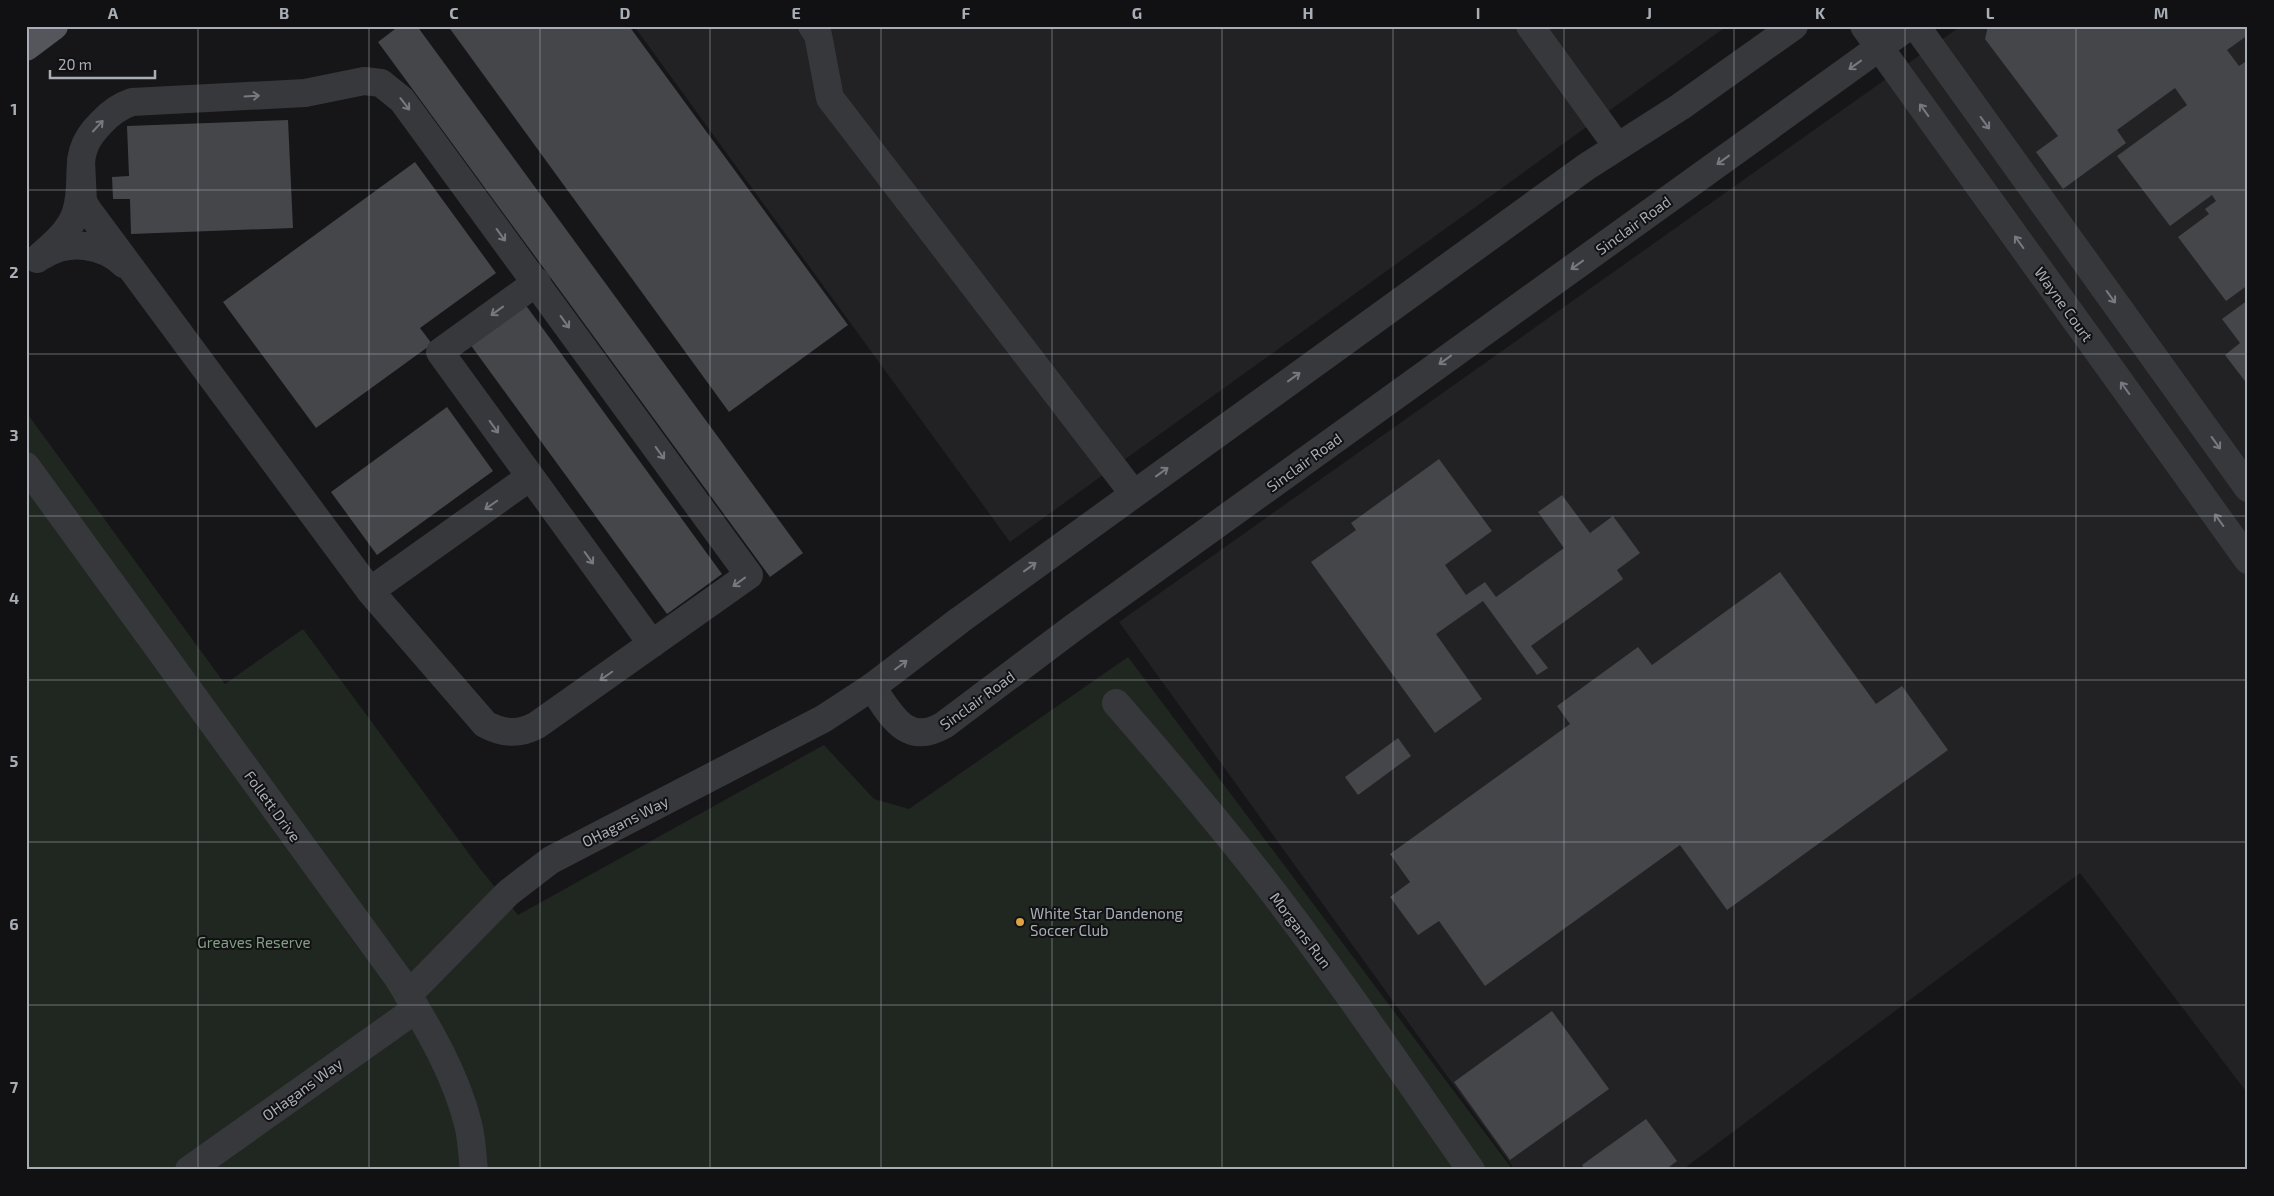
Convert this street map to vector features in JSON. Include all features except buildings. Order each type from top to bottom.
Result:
[{"type":"main road","points":[[26,47],[54,26]]},
{"type":"street","points":[[812,26],[818,35],[830,98],[1133,493]]},
{"type":"street","points":[[1530,26],[1617,146]]},
{"type":"street","points":[[872,687],[999,590],[1586,167],[1680,107],[1794,26]]},
{"type":"street","name":"Sinclair Road","points":[[872,687],[895,720],[906,729],[912,732],[925,733],[944,725],[1871,37],[1909,26]]},
{"type":"street","points":[[1916,26],[2248,488]]},
{"type":"street","name":"Wayne Court","points":[[1871,37],[2248,560]]},
{"type":"street","points":[[32,263],[68,228],[76,213],[80,160],[84,144],[95,128],[113,112],[132,102],[285,95],[316,92],[364,81],[381,83],[402,100],[749,575],[537,725],[520,732],[504,732],[485,724],[370,591],[85,206],[80,160]]},
{"type":"street","points":[[32,263],[46,253],[62,247],[81,246],[106,251],[131,270]]},
{"type":"street","points":[[2052,287],[2086,263]]},
{"type":"street","points":[[536,282],[440,352],[652,644]]},
{"type":"street","points":[[2161,439],[2196,415]]},
{"type":"street","name":"Follett Drive","points":[[26,466],[384,959],[412,1002],[436,1045],[464,1108],[471,1138],[474,1170]]},
{"type":"street","points":[[370,591],[530,477]]},
{"type":"street","name":"OHagans Way","points":[[189,1170],[412,1002],[508,893],[551,860],[823,719],[872,687]]},
{"type":"street","name":"Morgans Run","points":[[1116,703],[1274,893],[1346,991],[1471,1170]]},
{"type":"shaded area","points":[[634,26],[1727,26],[1010,542]]},
{"type":"shaded area","points":[[1961,26],[2248,26],[2248,1094],[2080,873],[1682,1170],[1515,1170],[1119,622]]},
{"type":"green space","name":"Greaves Reserve","points":[[26,412],[225,684],[303,629],[481,870],[518,915],[824,745],[874,799],[909,809],[1128,657],[1513,1170],[26,1170]]},
{"type":"place","name":"White Star Dandenong Soccer Club","points":[[1020,922]]}]
